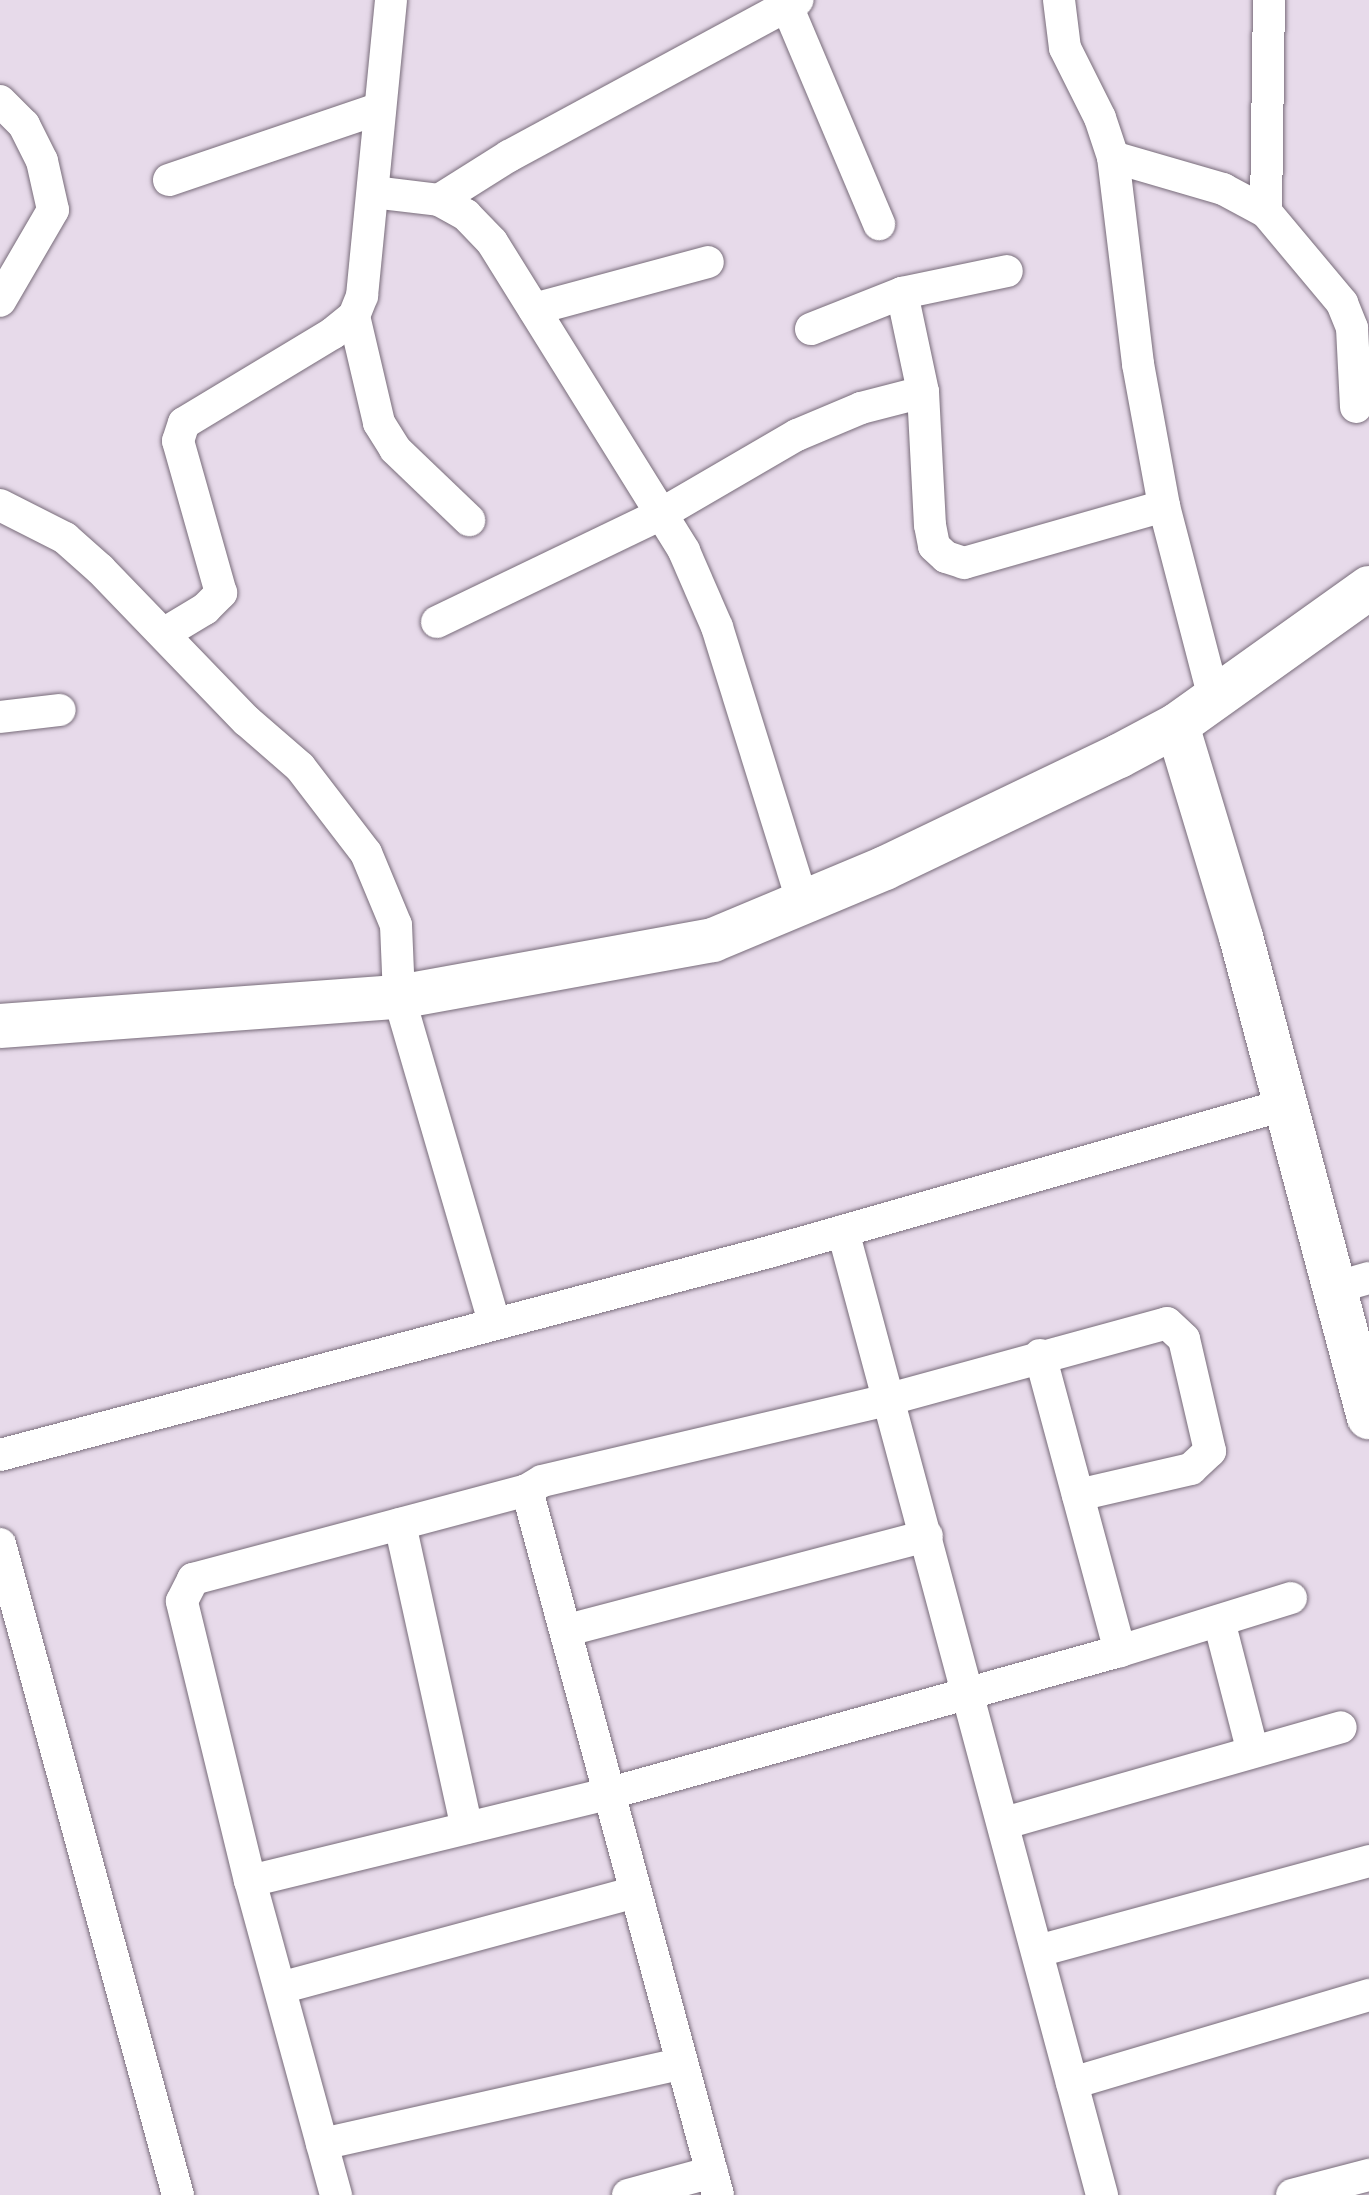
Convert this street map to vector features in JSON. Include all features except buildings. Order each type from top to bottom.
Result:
[{"type":"street","points":[[391,0],[362,296],[354,316],[379,423],[395,449],[469,520]]},
{"type":"street","points":[[1059,0],[1065,48],[1100,118],[1113,157],[1138,364],[1164,506],[1214,698]]},
{"type":"street","points":[[1266,212],[1269,0]]},
{"type":"street","points":[[439,200],[509,156],[792,3],[879,224]]},
{"type":"street","points":[[0,101],[24,125],[42,161],[53,210],[0,301]]},
{"type":"street","points":[[169,180],[378,109]]},
{"type":"street","points":[[1113,157],[1223,189],[1266,212],[1342,303],[1352,328],[1356,407]]},
{"type":"street","points":[[373,192],[439,200],[466,215],[492,242],[684,551],[717,627],[803,903]]},
{"type":"street","points":[[534,309],[708,262]]},
{"type":"street","points":[[811,329],[902,293],[1007,271]]},
{"type":"street","points":[[902,293],[923,392],[930,525],[934,546],[946,557],[964,563],[1164,506]]},
{"type":"street","points":[[165,633],[221,593],[178,441],[184,423],[354,316]]},
{"type":"street","points":[[437,622],[661,514],[797,435],[861,408],[923,392]]},
{"type":"street","points":[[0,505],[65,538],[165,633],[247,721],[300,767],[366,853],[396,925],[399,997],[494,1321]]},
{"type":"street","points":[[0,1026],[399,997],[713,940],[803,903],[1177,725],[1369,588]]},
{"type":"street","points":[[0,717],[60,710]]},
{"type":"street","points":[[1177,725],[1241,937],[1284,1105],[1351,1283],[1369,1417]]},
{"type":"street","points":[[0,1455],[494,1321],[843,1231],[1284,1105]]},
{"type":"street","points":[[843,1231],[886,1400],[927,1536],[1005,1823],[1102,2195]]},
{"type":"street","points":[[336,2195],[250,1881],[182,1601],[193,1579],[527,1490],[542,1481],[886,1400],[1156,1323],[1167,1323],[1184,1339],[1210,1451],[1191,1469],[1078,1495]]},
{"type":"street","points":[[1040,1355],[1120,1651]]},
{"type":"street","points":[[527,1490],[568,1630],[607,1794],[715,2184],[628,2195]]},
{"type":"street","points":[[400,1524],[467,1828]]},
{"type":"street","points":[[568,1630],[927,1536]]},
{"type":"street","points":[[0,1544],[178,2195]]},
{"type":"street","points":[[250,1881],[607,1794],[970,1694],[1291,1598]]},
{"type":"street","points":[[1219,1621],[1253,1752]]},
{"type":"street","points":[[1005,1823],[1341,1727]]},
{"type":"street","points":[[1038,1951],[1369,1861]]},
{"type":"street","points":[[280,1988],[635,1892]]},
{"type":"street","points":[[1072,2083],[1369,1995]]},
{"type":"street","points":[[322,2144],[680,2064]]},
{"type":"street","points":[[1292,2195],[1369,2175]]}]
